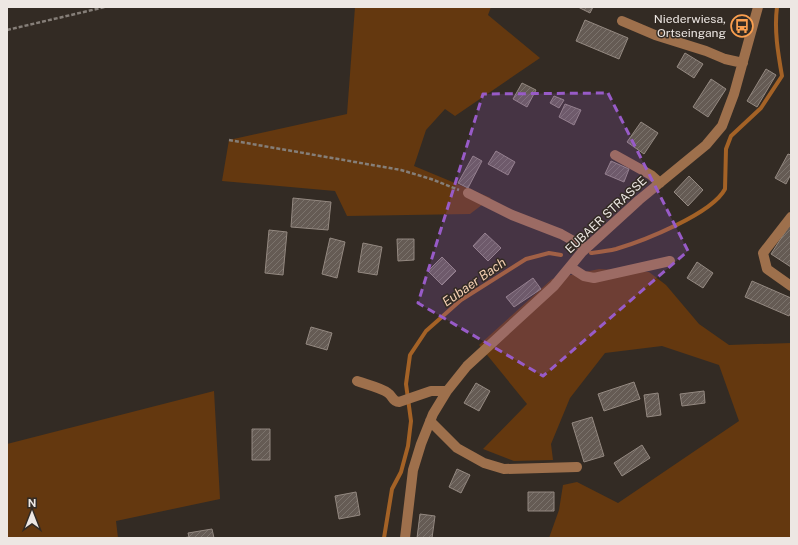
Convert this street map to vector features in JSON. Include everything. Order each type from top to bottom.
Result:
[{"type":"street","name":"EUBAER STRASSE","points":[[405,538],[413,470],[430,421],[447,391],[467,366],[554,286],[586,248],[706,145],[722,126],[734,94],[758,7]]},
{"type":"street","points":[[622,21],[659,36],[706,51],[725,59],[743,63]]},
{"type":"street","points":[[615,155],[651,175],[660,183]]},
{"type":"street","points":[[468,193],[512,215],[561,234],[586,248]]},
{"type":"street","points":[[791,217],[763,253],[767,269],[791,286]]},
{"type":"street","points":[[570,267],[584,276],[594,278],[670,261]]},
{"type":"street","points":[[357,381],[387,392],[396,402],[431,391],[447,391]]},
{"type":"street","points":[[430,421],[456,448],[484,463],[504,469],[578,466]]},
{"type":"path","points":[[7,30],[105,7]]},
{"type":"path","points":[[229,140],[401,170],[431,179],[468,193]]},
{"type":"highlighted area","points":[[608,93],[688,251],[543,376],[418,303],[483,94]]},
{"type":"shaded area","points":[[355,7],[491,7],[488,15],[540,58],[455,116],[445,109],[426,130],[414,166],[491,198],[470,214],[347,216],[335,191],[222,181],[229,140],[347,114]]},
{"type":"shaded area","points":[[599,269],[649,272],[666,285],[699,324],[729,345],[791,343],[791,538],[549,538],[559,510],[563,485],[577,482],[618,503],[739,421],[719,365],[662,346],[605,353],[570,398],[551,444],[553,460],[514,461],[483,449],[527,404],[479,345],[552,279]]},
{"type":"shaded area","points":[[214,391],[220,499],[116,521],[118,538],[7,538],[7,444]]},
{"type":"building","points":[[578,7],[593,7],[590,13]]},
{"type":"building","points":[[585,20],[628,38],[619,59],[576,41]]},
{"type":"building","points":[[685,53],[703,64],[694,78],[677,67]]},
{"type":"building","points":[[766,69],[776,75],[757,107],[747,101]]},
{"type":"building","points":[[711,79],[726,89],[708,117],[693,107]]},
{"type":"building","points":[[522,83],[536,90],[527,107],[513,99]]},
{"type":"building","points":[[554,96],[564,100],[559,108],[550,103]]},
{"type":"building","points":[[565,104],[581,110],[574,125],[559,117]]},
{"type":"building","points":[[641,122],[658,133],[644,154],[627,142]]},
{"type":"building","points":[[496,151],[515,162],[508,175],[488,164]]},
{"type":"building","points":[[788,154],[791,155],[791,174],[786,184],[775,178]]},
{"type":"building","points":[[473,156],[482,161],[468,188],[458,183]]},
{"type":"building","points":[[611,161],[629,169],[624,182],[605,174]]},
{"type":"building","points":[[689,176],[703,190],[688,206],[674,192]]},
{"type":"building","points":[[293,198],[331,202],[328,230],[291,227]]},
{"type":"building","points":[[789,226],[791,227],[791,267],[771,254]]},
{"type":"building","points":[[269,230],[287,232],[283,275],[265,273]]},
{"type":"building","points":[[485,233],[501,248],[488,261],[473,246]]},
{"type":"building","points":[[330,238],[345,242],[337,278],[322,274]]},
{"type":"building","points":[[397,239],[414,239],[414,260],[398,261]]},
{"type":"building","points":[[363,243],[382,247],[377,275],[358,272]]},
{"type":"building","points":[[442,257],[456,271],[442,285],[428,271]]},
{"type":"building","points":[[697,262],[713,273],[703,288],[687,278]]},
{"type":"building","points":[[533,278],[541,289],[514,307],[506,297]]},
{"type":"building","points":[[752,281],[791,298],[791,312],[789,316],[745,297]]},
{"type":"building","points":[[311,327],[332,333],[327,350],[306,344]]},
{"type":"building","points":[[634,382],[640,399],[604,411],[598,394]]},
{"type":"building","points":[[476,383],[490,391],[479,411],[464,403]]},
{"type":"building","points":[[704,391],[705,403],[682,406],[680,394]]},
{"type":"building","points":[[658,393],[661,415],[647,417],[644,395]]},
{"type":"building","points":[[592,417],[604,456],[584,462],[572,423]]},
{"type":"building","points":[[252,429],[270,429],[270,460],[252,460]]},
{"type":"building","points":[[642,445],[650,458],[622,476],[614,463]]},
{"type":"building","points":[[457,469],[470,475],[461,493],[449,487]]},
{"type":"building","points":[[356,492],[360,515],[339,519],[335,496]]},
{"type":"building","points":[[528,492],[554,492],[554,511],[528,511]]},
{"type":"building","points":[[420,514],[435,516],[432,538],[417,538]]},
{"type":"building","points":[[212,529],[214,538],[182,538],[189,537],[188,533]]},
{"type":"waterway","name":"Eubaer Bach","points":[[591,253],[613,250],[643,240],[676,225],[706,208],[718,198],[725,189],[726,149],[731,136],[761,108],[782,76],[776,33],[777,7]]},
{"type":"waterway","name":"Eubaer Bach","points":[[384,538],[392,489],[401,472],[408,446],[411,421],[406,384],[410,355],[426,331],[461,300],[526,259],[549,253],[561,255]]},
{"type":"place","name":"Niederwiesa, Ortseingang","points":[[742,26]]}]
